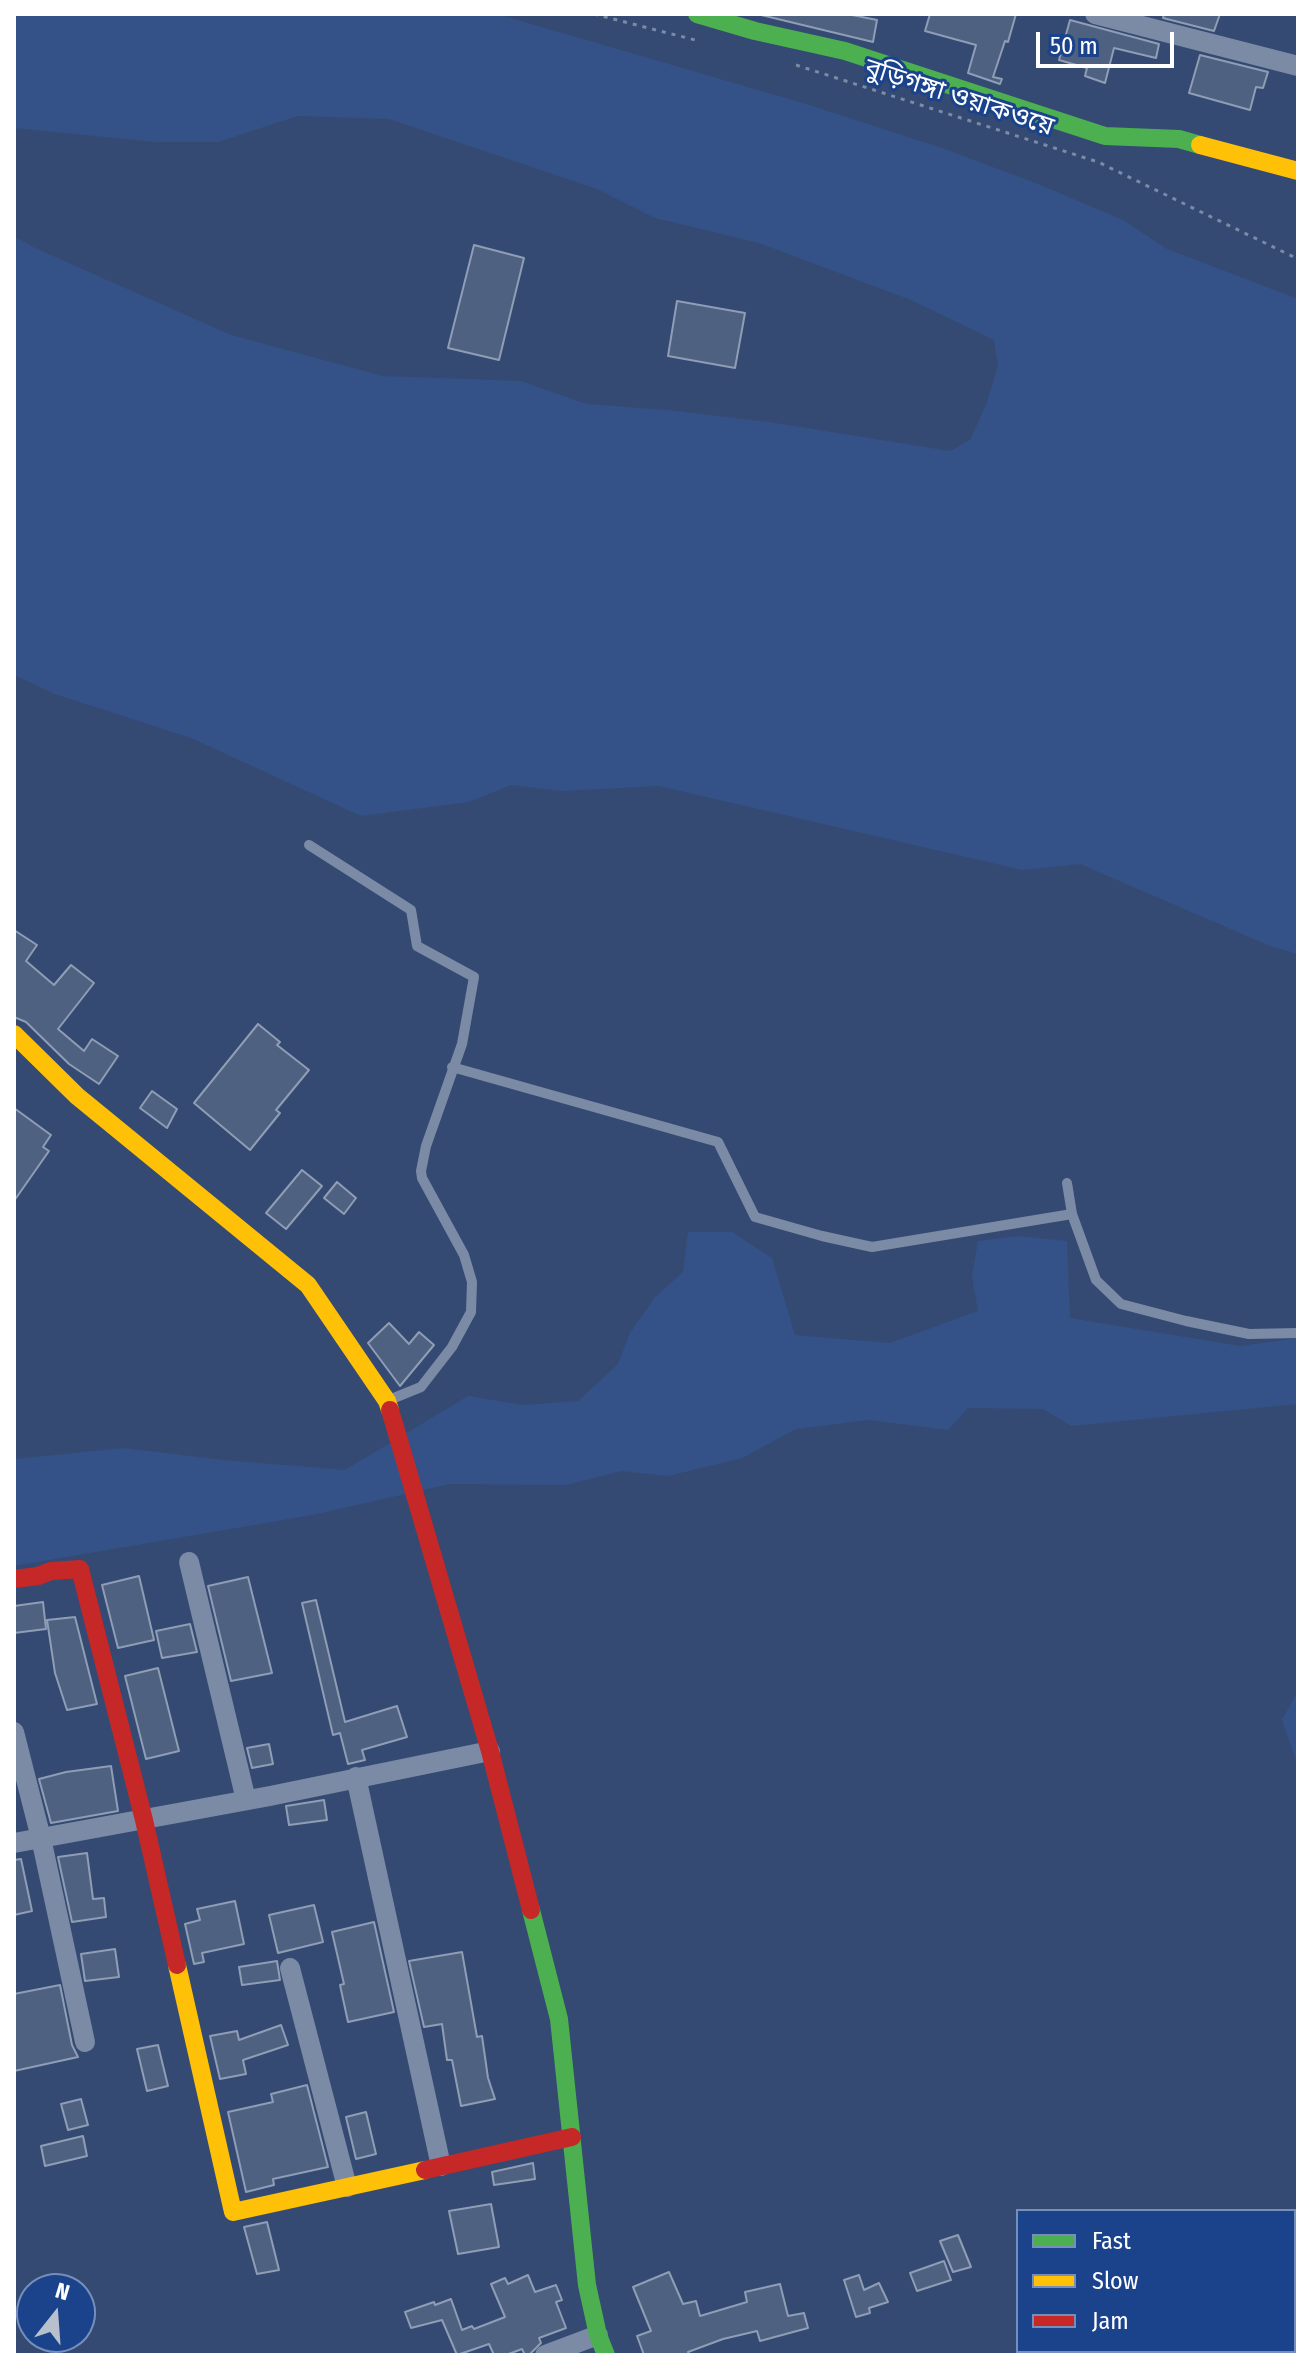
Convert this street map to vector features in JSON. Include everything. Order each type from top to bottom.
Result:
[{"type":"street","points":[[697,14],[755,31],[845,51],[1105,136],[1179,139],[1298,171]]},
{"type":"street","points":[[1095,14],[1298,66]]},
{"type":"street","points":[[14,1034],[77,1096],[308,1285],[387,1401],[490,1751],[559,2019],[587,2285],[598,2335],[606,2355]]},
{"type":"street","points":[[189,1562],[246,1800]]},
{"type":"street","points":[[14,1579],[80,1569],[144,1820],[233,2212],[572,2137]]},
{"type":"street","points":[[14,1732],[41,1838],[85,2042]]},
{"type":"street","points":[[14,1843],[490,1751]]},
{"type":"street","points":[[356,1777],[441,2166]]},
{"type":"street","points":[[290,1968],[347,2187]]},
{"type":"street","points":[[545,2355],[598,2335]]},
{"type":"lane","points":[[309,845],[411,910],[417,946],[474,977],[462,1044],[426,1146],[421,1171],[464,1255],[472,1282],[471,1312],[452,1347],[421,1387],[387,1401]]},
{"type":"lane","points":[[452,1067],[718,1142],[755,1217],[822,1236],[872,1247],[1072,1214]]},
{"type":"lane","points":[[1067,1183],[1072,1214],[1096,1280],[1121,1304],[1249,1334],[1298,1333]]},
{"type":"path","points":[[594,14],[711,43]]},
{"type":"path","name":"বুড়িগঙ্গা ওয়াকওয়ে","points":[[784,62],[1098,162],[1298,259]]},
{"type":"water","points":[[14,14],[497,14],[806,104],[942,148],[1123,220],[1167,249],[1298,299],[1298,954],[1270,946],[1080,864],[1022,870],[659,786],[562,791],[511,785],[469,802],[361,816],[191,738],[55,694],[14,675],[14,236],[231,335],[383,376],[521,381],[586,404],[769,422],[950,451],[970,440],[986,405],[998,366],[994,340],[911,300],[759,243],[655,218],[597,189],[389,119],[298,116],[218,142],[156,142],[14,128]]},
{"type":"water","points":[[688,1232],[732,1232],[772,1258],[795,1335],[890,1343],[978,1311],[972,1277],[978,1241],[1019,1236],[1067,1241],[1070,1318],[1240,1346],[1298,1338],[1298,1404],[1071,1426],[1043,1409],[968,1408],[948,1430],[869,1420],[796,1429],[742,1458],[668,1476],[621,1471],[566,1485],[450,1484],[312,1515],[14,1566],[14,1459],[124,1448],[345,1470],[468,1396],[523,1405],[578,1401],[618,1364],[630,1333],[655,1297],[683,1272]]},
{"type":"water","points":[[1298,1691],[1298,1766],[1282,1720]]},
{"type":"building","points":[[757,14],[847,14],[877,20],[873,42]]},
{"type":"building","points":[[930,14],[1016,14],[993,77],[1002,79],[1000,84],[968,73],[976,45],[925,31]]},
{"type":"building","points":[[1164,14],[1220,14],[1214,31],[1163,18]]},
{"type":"building","points":[[1070,20],[1159,44],[1156,58],[1114,48],[1105,83],[1085,76],[1087,68],[1059,60]]},
{"type":"building","points":[[1200,55],[1268,72],[1263,88],[1256,87],[1250,110],[1189,93]]},
{"type":"building","points":[[474,245],[524,258],[499,360],[448,348]]},
{"type":"building","points":[[677,301],[745,313],[735,368],[668,356]]},
{"type":"building","points":[[14,930],[37,945],[26,961],[54,985],[71,965],[94,983],[58,1029],[84,1051],[92,1039],[118,1056],[99,1084],[69,1064],[26,1022],[14,1017]]},
{"type":"building","points":[[258,1024],[280,1042],[277,1045],[309,1070],[276,1110],[280,1113],[250,1150],[194,1103]]},
{"type":"building","points":[[152,1091],[177,1109],[167,1128],[140,1108]]},
{"type":"building","points":[[14,1108],[51,1135],[43,1147],[49,1151],[14,1201]]},
{"type":"building","points":[[302,1170],[322,1186],[286,1229],[266,1213]]},
{"type":"building","points":[[337,1182],[356,1198],[344,1214],[324,1198]]},
{"type":"building","points":[[389,1323],[409,1344],[419,1332],[434,1345],[400,1386],[368,1343]]},
{"type":"building","points":[[139,1576],[154,1640],[118,1648],[102,1585]]},
{"type":"building","points":[[248,1577],[272,1673],[231,1681],[208,1586]]},
{"type":"building","points":[[316,1600],[345,1722],[397,1706],[407,1737],[362,1750],[365,1760],[348,1764],[340,1733],[333,1735],[302,1603]]},
{"type":"building","points":[[43,1602],[46,1629],[14,1633],[14,1606]]},
{"type":"building","points":[[75,1617],[97,1704],[67,1710],[55,1673],[47,1620]]},
{"type":"building","points":[[190,1624],[197,1652],[162,1658],[156,1631]]},
{"type":"building","points":[[158,1668],[179,1751],[146,1759],[125,1676]]},
{"type":"building","points":[[269,1744],[273,1764],[252,1768],[247,1748]]},
{"type":"building","points":[[111,1766],[118,1811],[51,1823],[39,1779]]},
{"type":"building","points":[[324,1800],[327,1820],[289,1825],[286,1806]]},
{"type":"building","points":[[87,1853],[93,1899],[104,1898],[106,1917],[72,1922],[58,1857]]},
{"type":"building","points":[[21,1859],[32,1911],[14,1915],[14,1860]]},
{"type":"building","points":[[235,1901],[244,1944],[202,1953],[204,1962],[194,1964],[185,1924],[200,1920],[197,1909]]},
{"type":"building","points":[[314,1905],[323,1942],[278,1953],[269,1915]]},
{"type":"building","points":[[374,1922],[394,2012],[348,2022],[340,1985],[344,1984],[332,1932]]},
{"type":"building","points":[[115,1949],[119,1977],[85,1981],[81,1954]]},
{"type":"building","points":[[462,1952],[477,2037],[482,2036],[488,2078],[495,2099],[461,2106],[452,2060],[447,2060],[442,2024],[424,2027],[409,1961]]},
{"type":"building","points":[[277,1961],[280,1980],[242,1985],[239,1967]]},
{"type":"building","points":[[60,1985],[72,2045],[78,2057],[14,2071],[14,1994]]},
{"type":"building","points":[[281,2025],[288,2045],[243,2060],[246,2074],[220,2079],[210,2036],[237,2031],[239,2040]]},
{"type":"building","points":[[158,2045],[168,2086],[147,2091],[137,2049]]},
{"type":"building","points":[[307,2085],[328,2167],[273,2179],[274,2185],[246,2192],[228,2112],[273,2102],[271,2094]]},
{"type":"building","points":[[81,2099],[88,2125],[68,2130],[61,2104]]},
{"type":"building","points":[[366,2112],[376,2154],[356,2159],[346,2117]]},
{"type":"building","points":[[83,2136],[87,2156],[45,2166],[41,2146]]},
{"type":"building","points":[[533,2163],[535,2179],[494,2185],[492,2172]]},
{"type":"building","points":[[491,2204],[499,2247],[458,2254],[449,2211]]},
{"type":"building","points":[[267,2222],[279,2270],[257,2274],[244,2227]]},
{"type":"building","points":[[958,2235],[971,2267],[953,2272],[940,2241]]},
{"type":"building","points":[[944,2261],[951,2280],[917,2291],[910,2273]]},
{"type":"building","points":[[669,2272],[683,2304],[696,2301],[700,2316],[747,2302],[745,2292],[780,2284],[788,2316],[804,2313],[808,2328],[760,2341],[757,2331],[723,2339],[688,2352],[689,2355],[644,2355],[637,2336],[651,2331],[633,2287]]},
{"type":"building","points":[[528,2275],[535,2292],[556,2285],[562,2300],[556,2302],[566,2328],[539,2338],[541,2343],[529,2355],[525,2355],[522,2349],[506,2355],[494,2355],[489,2344],[457,2355],[442,2320],[411,2328],[405,2312],[451,2299],[462,2330],[472,2326],[474,2329],[505,2317],[491,2284],[505,2278],[508,2284]]},
{"type":"building","points":[[859,2275],[864,2290],[879,2283],[888,2302],[869,2308],[870,2313],[856,2317],[844,2280]]},
{"type":"traffic: fast","points":[[697,14],[755,31],[845,51],[1105,136],[1179,139],[1200,145]]},
{"type":"traffic: fast","points":[[531,1910],[559,2019],[587,2285],[598,2335],[606,2355]]},
{"type":"traffic: slow","points":[[1200,145],[1298,171]]},
{"type":"traffic: slow","points":[[14,1034],[77,1096],[308,1285],[387,1401],[390,1410]]},
{"type":"traffic: slow","points":[[177,1965],[233,2212],[425,2170]]},
{"type":"traffic: jam","points":[[390,1410],[490,1751],[531,1910]]},
{"type":"traffic: jam","points":[[14,1579],[80,1569],[144,1820],[177,1965]]},
{"type":"traffic: jam","points":[[425,2170],[572,2137]]}]
